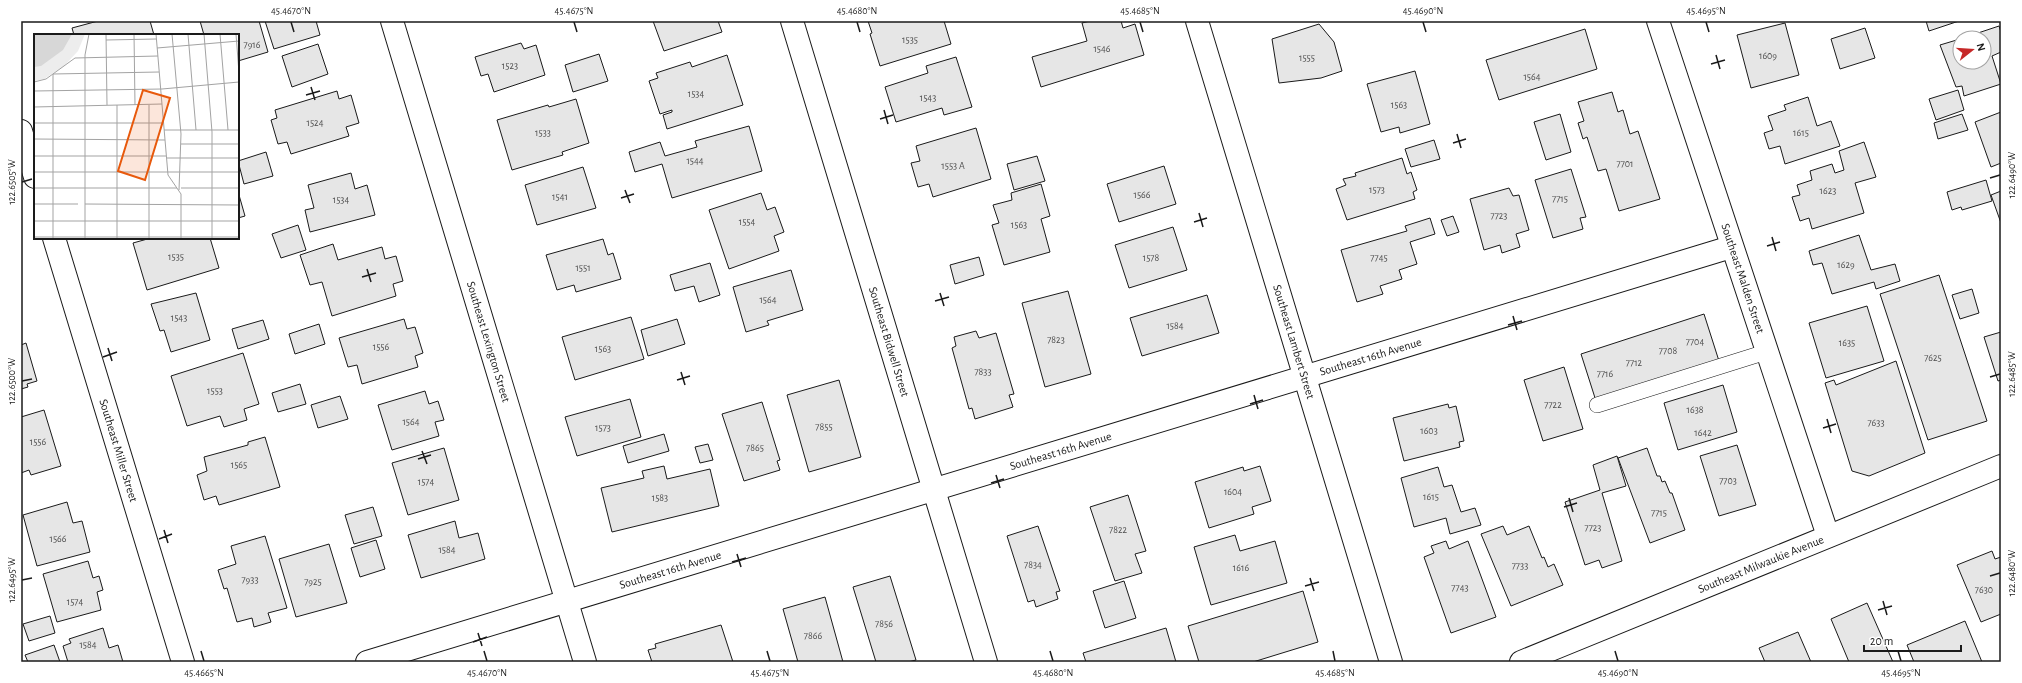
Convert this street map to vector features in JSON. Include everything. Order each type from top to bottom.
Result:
[{"type":"street","name":"Southeast Lexington Street","points":[[392,21],[584,662]]},
{"type":"street","name":"Southeast Bidwell Street","points":[[792,21],[986,662]]},
{"type":"street","name":"Southeast Lambert Street","points":[[1197,21],[1391,662]]},
{"type":"street","name":"Southeast Malden Street","points":[[1658,21],[1731,247],[1828,536]]},
{"type":"street","points":[[21,131],[34,174]]},
{"type":"street","name":"Southeast Miller Street","points":[[54,239],[183,662]]},
{"type":"street","name":"Southeast 16th Avenue","points":[[367,662],[1731,247]]},
{"type":"street","name":"Southeast Milwaukie Avenue","points":[[1521,662],[2001,466]]},
{"type":"lane","points":[[1597,405],[1766,352]]},
{"type":"building","points":[[98,21],[150,21],[154,34],[74,34],[72,28]]},
{"type":"building","points":[[200,21],[259,21],[268,52],[239,61],[239,34],[204,34]]},
{"type":"building","points":[[265,21],[316,21],[320,35],[274,49]]},
{"type":"building","points":[[653,21],[718,21],[722,32],[664,51]]},
{"type":"building","points":[[868,21],[944,21],[951,44],[880,66],[870,34],[872,33]]},
{"type":"building","points":[[1090,21],[1121,21],[1123,28],[1135,24],[1144,55],[1041,87],[1032,57],[1087,41],[1082,23]]},
{"type":"building","points":[[1926,21],[1959,21],[1929,31]]},
{"type":"building","points":[[1785,23],[1799,75],[1751,88],[1737,35]]},
{"type":"building","points":[[1319,24],[1334,42],[1342,71],[1321,78],[1279,83],[1272,39]]},
{"type":"building","points":[[1999,26],[2001,32],[2001,52],[1992,56],[1992,30],[1987,30]]},
{"type":"building","points":[[1865,28],[1875,58],[1840,69],[1831,39]]},
{"type":"building","points":[[1585,29],[1597,69],[1499,100],[1486,60]]},
{"type":"building","points":[[1952,41],[1952,70],[1992,70],[1992,56],[2001,84],[1964,96],[1962,86],[1956,87],[1940,45]]},
{"type":"building","points":[[521,43],[524,49],[536,45],[545,75],[494,92],[488,74],[481,76],[475,57]]},
{"type":"building","points":[[318,44],[328,74],[292,87],[282,56]]},
{"type":"building","points":[[599,54],[608,81],[573,92],[565,65]]},
{"type":"building","points":[[727,55],[743,105],[667,129],[663,115],[672,112],[672,110],[660,114],[649,81],[658,78],[656,73],[690,62],[692,67]]},
{"type":"building","points":[[956,57],[972,107],[944,115],[942,108],[896,122],[885,87],[928,73],[926,66]]},
{"type":"building","points":[[1415,71],[1430,124],[1400,133],[1399,127],[1381,132],[1367,84]]},
{"type":"building","points":[[1958,90],[1964,110],[1936,120],[1929,99]]},
{"type":"building","points":[[337,91],[339,99],[351,95],[359,123],[346,127],[349,136],[291,154],[287,142],[278,144],[271,120],[277,118],[275,110]]},
{"type":"building","points":[[1612,92],[1618,112],[1623,110],[1630,134],[1638,131],[1660,199],[1619,211],[1606,169],[1598,171],[1587,137],[1583,139],[1578,123],[1584,121],[1578,102]]},
{"type":"building","points":[[1808,97],[1817,126],[1831,121],[1840,146],[1785,164],[1780,146],[1769,149],[1764,133],[1773,130],[1768,116],[1786,110],[1784,105]]},
{"type":"building","points":[[576,99],[589,143],[562,152],[563,155],[512,170],[497,120],[548,105],[549,107]]},
{"type":"building","points":[[2001,112],[2001,163],[1991,167],[1975,122]]},
{"type":"building","points":[[1560,114],[1571,152],[1546,160],[1534,122]]},
{"type":"building","points":[[1962,114],[1968,130],[1938,139],[1934,123]]},
{"type":"building","points":[[749,126],[762,171],[672,198],[662,164],[635,172],[629,152],[660,142],[665,156],[697,147],[695,141]]},
{"type":"building","points":[[976,128],[991,179],[933,197],[929,184],[918,187],[911,163],[920,161],[916,146]]},
{"type":"building","points":[[1434,140],[1440,159],[1411,167],[1405,149]]},
{"type":"building","points":[[1864,142],[1876,177],[1855,183],[1864,213],[1812,229],[1809,218],[1800,221],[1792,197],[1800,195],[1797,185],[1812,180],[1810,171],[1832,164],[1835,173],[1844,170],[1839,151]]},
{"type":"building","points":[[266,152],[273,176],[244,184],[239,161]]},
{"type":"building","points":[[1037,156],[1045,181],[1014,190],[1007,164]]},
{"type":"building","points":[[1402,158],[1407,174],[1411,172],[1417,190],[1413,192],[1415,199],[1347,220],[1336,189],[1346,185],[1343,179],[1356,176],[1355,173]]},
{"type":"building","points":[[1164,166],[1176,204],[1119,222],[1107,184]]},
{"type":"building","points":[[583,167],[596,208],[537,225],[525,185]]},
{"type":"building","points":[[1571,169],[1586,217],[1580,218],[1583,229],[1553,238],[1535,180]]},
{"type":"building","points":[[351,173],[355,189],[367,185],[375,215],[310,232],[305,210],[314,208],[308,185]]},
{"type":"building","points":[[1986,180],[1992,201],[1962,210],[1961,207],[1952,210],[1947,192]]},
{"type":"building","points":[[1041,184],[1050,216],[1041,219],[1050,252],[1004,265],[992,225],[999,223],[993,205],[1012,200],[1011,193]]},
{"type":"building","points":[[1509,188],[1513,196],[1519,195],[1529,230],[1516,234],[1520,247],[1502,253],[1500,245],[1484,250],[1470,199]]},
{"type":"building","points":[[2001,191],[2001,223],[1991,195]]},
{"type":"building","points":[[761,193],[767,210],[775,207],[784,232],[774,236],[779,251],[729,269],[709,210]]},
{"type":"building","points":[[239,195],[245,216],[239,218]]},
{"type":"building","points":[[1453,216],[1459,232],[1447,236],[1441,220]]},
{"type":"building","points":[[1430,218],[1435,234],[1410,242],[1417,264],[1399,270],[1402,279],[1380,286],[1383,294],[1357,302],[1341,250],[1407,231],[1405,226]]},
{"type":"building","points":[[298,225],[306,250],[281,258],[272,234]]},
{"type":"building","points":[[1173,227],[1187,270],[1129,288],[1115,245]]},
{"type":"building","points":[[1859,235],[1871,270],[1895,264],[1900,281],[1876,289],[1874,282],[1832,294],[1822,263],[1813,265],[1809,251]]},
{"type":"building","points":[[147,239],[210,239],[219,268],[147,290],[133,243]]},
{"type":"building","points":[[603,239],[608,255],[613,253],[621,279],[576,292],[574,285],[557,290],[546,255]]},
{"type":"building","points":[[333,244],[338,260],[382,247],[385,259],[396,256],[403,281],[393,284],[396,296],[332,316],[322,282],[310,285],[300,255]]},
{"type":"building","points":[[979,257],[984,275],[955,284],[950,265]]},
{"type":"building","points":[[710,263],[720,295],[699,302],[694,286],[675,291],[670,275]]},
{"type":"building","points":[[791,270],[803,310],[767,321],[769,325],[746,332],[733,287]]},
{"type":"building","points":[[1939,275],[1987,421],[1928,440],[1880,294]]},
{"type":"building","points":[[1972,289],[1979,313],[1960,319],[1952,295]]},
{"type":"building","points":[[1068,291],[1091,374],[1045,387],[1022,303]]},
{"type":"building","points":[[196,293],[210,340],[171,352],[164,330],[160,331],[151,304]]},
{"type":"building","points":[[1207,295],[1219,333],[1142,356],[1130,318]]},
{"type":"building","points":[[1867,306],[1884,361],[1826,378],[1809,323]]},
{"type":"building","points":[[1704,314],[1719,361],[1596,401],[1581,354]]},
{"type":"building","points":[[631,317],[644,359],[575,380],[562,337]]},
{"type":"building","points":[[404,319],[407,329],[415,327],[423,353],[415,356],[418,367],[362,384],[357,365],[348,367],[339,338]]},
{"type":"building","points":[[677,319],[685,344],[648,356],[641,330]]},
{"type":"building","points":[[263,320],[269,339],[238,349],[232,329]]},
{"type":"building","points":[[319,324],[325,344],[295,354],[289,334]]},
{"type":"building","points":[[976,331],[979,338],[996,333],[1014,394],[1009,395],[1013,407],[975,419],[972,408],[969,409],[952,348],[956,346],[954,337]]},
{"type":"building","points":[[2001,332],[2001,380],[1998,381],[1984,337]]},
{"type":"building","points":[[26,343],[37,381],[27,384],[28,387],[21,389],[21,345]]},
{"type":"building","points":[[243,353],[259,404],[244,409],[247,420],[224,427],[220,416],[187,426],[171,376]]},
{"type":"building","points":[[1896,361],[1925,453],[1869,476],[1852,471],[1825,383],[1834,380],[1836,385]]},
{"type":"building","points":[[1564,367],[1583,429],[1543,441],[1524,380]]},
{"type":"building","points":[[839,380],[861,457],[809,472],[787,395]]},
{"type":"building","points":[[300,384],[306,404],[278,412],[272,393]]},
{"type":"building","points":[[1723,385],[1737,432],[1678,450],[1664,403]]},
{"type":"building","points":[[425,391],[429,404],[438,401],[444,420],[435,422],[439,436],[392,450],[378,405]]},
{"type":"building","points":[[340,396],[348,419],[318,428],[311,405]]},
{"type":"building","points":[[630,399],[641,437],[577,456],[565,417]]},
{"type":"building","points":[[762,402],[780,460],[777,461],[780,470],[744,481],[722,414]]},
{"type":"building","points":[[1448,404],[1449,408],[1456,406],[1464,441],[1459,442],[1460,447],[1404,461],[1393,418]]},
{"type":"building","points":[[44,410],[61,466],[31,475],[29,470],[21,473],[21,417]]},
{"type":"building","points":[[664,434],[669,451],[628,463],[623,446]]},
{"type":"building","points":[[265,437],[280,487],[219,505],[216,496],[204,500],[197,475],[207,471],[204,457],[248,445],[248,442]]},
{"type":"building","points":[[708,444],[713,460],[700,463],[695,447]]},
{"type":"building","points":[[1737,445],[1756,505],[1719,516],[1700,456]]},
{"type":"building","points":[[444,448],[459,500],[408,515],[392,463]]},
{"type":"building","points":[[1647,448],[1657,476],[1660,476],[1662,482],[1665,481],[1670,493],[1672,493],[1685,530],[1650,543],[1618,458]]},
{"type":"building","points":[[1617,456],[1626,486],[1602,493],[1622,561],[1602,568],[1599,560],[1585,565],[1565,502],[1600,490],[1593,465]]},
{"type":"building","points":[[664,466],[667,479],[710,469],[719,506],[612,532],[601,488],[644,478],[642,471]]},
{"type":"building","points":[[1260,466],[1271,501],[1252,507],[1254,514],[1209,528],[1195,482],[1243,467],[1244,471]]},
{"type":"building","points":[[1438,467],[1444,487],[1452,485],[1461,512],[1475,508],[1481,525],[1450,534],[1446,518],[1414,527],[1401,478]]},
{"type":"building","points":[[1128,495],[1146,551],[1135,554],[1142,573],[1115,581],[1090,507]]},
{"type":"building","points":[[67,502],[73,523],[82,521],[90,552],[37,566],[23,515]]},
{"type":"building","points":[[373,507],[382,536],[354,544],[345,515]]},
{"type":"building","points":[[455,521],[459,538],[478,533],[485,559],[421,578],[408,535]]},
{"type":"building","points":[[1038,526],[1060,591],[1056,592],[1058,599],[1036,607],[1034,600],[1028,602],[1007,536]]},
{"type":"building","points":[[1503,526],[1507,535],[1529,526],[1542,558],[1544,557],[1548,567],[1554,564],[1563,585],[1511,606],[1481,534]]},
{"type":"building","points":[[1235,535],[1240,551],[1275,541],[1287,583],[1211,605],[1194,547]]},
{"type":"building","points":[[265,536],[287,608],[268,613],[271,622],[254,627],[252,618],[237,622],[227,588],[224,589],[218,570],[236,564],[231,546]]},
{"type":"building","points":[[376,540],[385,569],[360,577],[351,548]]},
{"type":"building","points":[[1446,541],[1449,549],[1468,541],[1496,617],[1451,633],[1424,557],[1434,553],[1431,546]]},
{"type":"building","points":[[329,544],[347,603],[296,617],[279,559]]},
{"type":"building","points":[[1992,551],[1995,559],[2001,557],[2001,614],[1981,622],[1957,565]]},
{"type":"building","points":[[88,561],[93,578],[99,576],[103,590],[97,592],[101,610],[57,622],[43,574]]},
{"type":"building","points":[[890,576],[916,660],[908,662],[876,662],[853,587]]},
{"type":"building","points":[[1124,581],[1136,618],[1105,628],[1093,591]]},
{"type":"building","points":[[1303,591],[1318,642],[1253,662],[1199,662],[1188,626]]},
{"type":"building","points":[[825,597],[843,662],[798,662],[783,609]]},
{"type":"building","points":[[1867,603],[1893,662],[1849,662],[1831,619]]},
{"type":"building","points":[[50,616],[55,633],[29,641],[23,624]]},
{"type":"building","points":[[1965,621],[1982,662],[1914,662],[1907,645]]},
{"type":"building","points":[[721,625],[733,662],[652,662],[648,650],[656,648],[655,644]]},
{"type":"building","points":[[103,628],[109,648],[118,645],[123,662],[68,662],[63,646],[71,643],[69,639]]},
{"type":"building","points":[[1166,628],[1176,662],[1086,662],[1083,653]]},
{"type":"building","points":[[1798,632],[1811,662],[1765,662],[1759,648]]},
{"type":"building","points":[[54,645],[60,662],[28,662],[25,655]]}]
